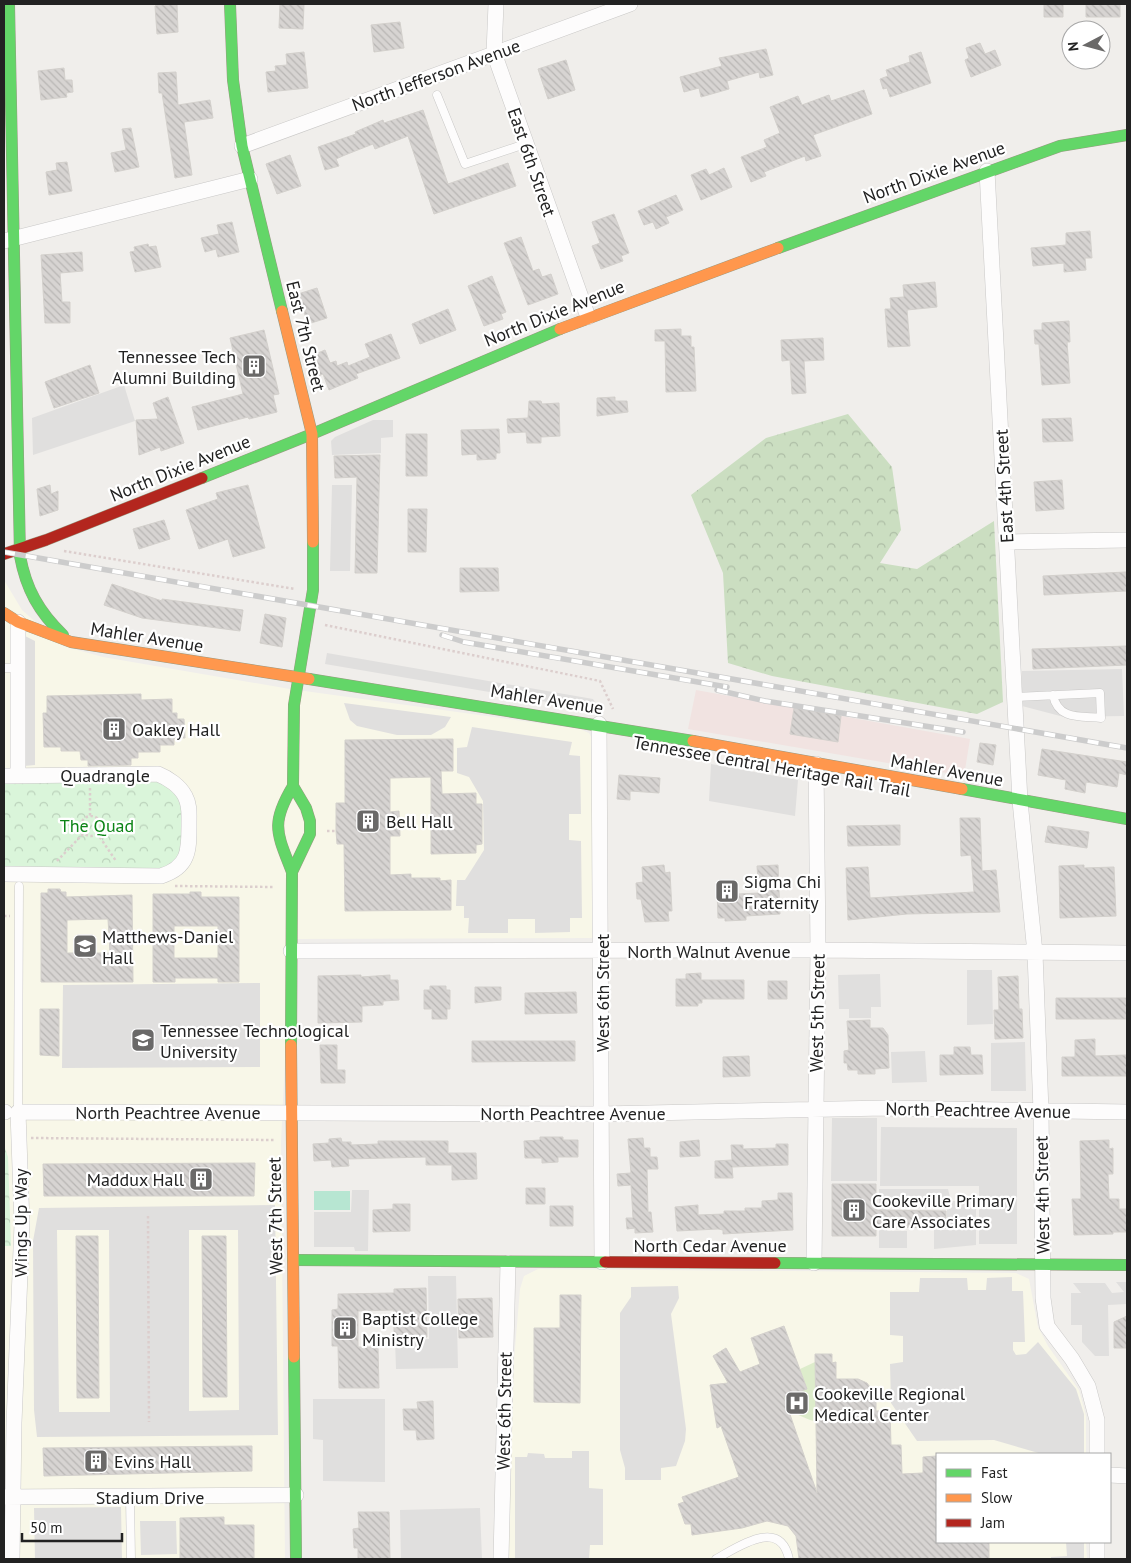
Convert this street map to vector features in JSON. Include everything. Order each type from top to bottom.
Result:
[{"type":"street","name":"Mahler Avenue","points":[[10,4],[7,51],[9,240],[21,548],[24,580],[33,602],[44,617],[71,642],[599,724],[1127,819]]},
{"type":"street","name":"East 7th Street","points":[[230,4],[233,80],[242,146],[312,434],[313,590],[298,678]]},
{"type":"street","name":"East 6th Street","points":[[496,4],[494,53],[588,317]]},
{"type":"street","name":"North Jefferson Avenue","points":[[242,146],[630,4]]},
{"type":"street","name":"North Dixie Avenue","points":[[4,554],[46,540],[312,434],[588,317],[1060,146],[1127,135]]},
{"type":"street","name":"East 4th Street","points":[[987,171],[1020,801]]},
{"type":"street","points":[[9,240],[250,179]]},
{"type":"street","points":[[1007,542],[1127,540]]},
{"type":"street","points":[[4,563],[12,569],[33,602]]},
{"type":"street","points":[[4,613],[18,622],[71,642]]},
{"type":"street","points":[[11,773],[11,668],[18,622]]},
{"type":"street","name":"West 7th Street","points":[[292,872],[310,834],[310,821],[306,808],[293,786],[294,705],[298,678]]},
{"type":"street","name":"West 6th Street","points":[[599,724],[602,951],[602,1262]]},
{"type":"street","name":"West 5th Street","points":[[814,1263],[818,950],[816,764]]},
{"type":"street","name":"Quadrangle","points":[[4,874],[161,876],[170,873],[184,860],[190,850],[189,806],[184,794],[168,778],[158,774],[11,773]]},
{"type":"street","name":"West 7th Street","points":[[293,786],[284,800],[276,822],[276,835],[292,872],[296,1559]]},
{"type":"street","name":"West 4th Street","points":[[1020,801],[1036,953],[1041,1111],[1043,1298],[1047,1326],[1072,1359],[1088,1386],[1098,1420],[1097,1453]]},
{"type":"street","name":"North Walnut Avenue","points":[[291,951],[818,950],[1127,953]]},
{"type":"street","name":"North Peachtree Avenue","points":[[9,1112],[602,1114],[816,1111],[885,1108],[1127,1112]]},
{"type":"street","name":"Wings Up Way","points":[[9,1112],[22,1242],[8,1497],[12,1559]]},
{"type":"street","name":"North Cedar Avenue","points":[[294,1260],[508,1263],[1127,1264]]},
{"type":"street","name":"West 6th Street","points":[[501,1559],[508,1263]]},
{"type":"street","points":[[1111,1476],[1127,1476]]},
{"type":"street","name":"Stadium Drive","points":[[8,1497],[296,1495]]},
{"type":"street","points":[[1097,1543],[1097,1559]]},
{"type":"lane","points":[[437,95],[465,164],[525,144]]},
{"type":"lane","points":[[1015,696],[1100,693],[1101,718],[1063,714],[1055,706],[1053,696]]},
{"type":"lane","name":"Wings Up Way","points":[[9,1112],[19,886]]},
{"type":"lane","points":[[130,1497],[131,1559]]},
{"type":"lane","points":[[716,1559],[760,1537],[773,1538],[783,1544],[789,1559]]},
{"type":"path","points":[[46,540],[54,547],[69,552],[313,590]]},
{"type":"path","name":"Tennessee Central Heritage Rail Trail","points":[[325,617],[324,624],[600,681],[616,715],[617,728]]},
{"type":"path","points":[[90,775],[90,816]]},
{"type":"path","points":[[90,816],[96,818],[100,824],[97,833],[91,836],[84,833],[81,824],[84,818],[90,816]]},
{"type":"path","points":[[53,875],[54,865],[84,833]]},
{"type":"path","points":[[97,833],[119,865],[119,875]]},
{"type":"path","points":[[170,886],[177,880]]},
{"type":"path","points":[[27,1138],[278,1140]]},
{"type":"path","points":[[148,1216],[149,1422]]},
{"type":"shaded area","points":[[124,385],[135,421],[33,455],[32,418]]},
{"type":"shaded area","points":[[373,420],[393,420],[393,437],[381,438],[381,453],[332,455],[331,441],[335,437]]},
{"type":"shaded area","points":[[332,485],[352,485],[350,571],[330,571]]},
{"type":"shaded area","name":"Tennessee Technological University","points":[[4,580],[22,610],[63,646],[103,657],[290,689],[580,729],[589,733],[594,742],[596,938],[291,939],[281,1141],[285,1559],[4,1559]]},
{"type":"shaded area","points":[[25,636],[35,641],[35,765],[24,766]]},
{"type":"shaded area","points":[[327,653],[593,699],[600,711],[325,664]]},
{"type":"shaded area","points":[[1122,669],[1124,716],[1064,717],[1022,706],[1022,671]]},
{"type":"shaded area","points":[[696,690],[970,739],[964,776],[688,729]]},
{"type":"shaded area","points":[[344,703],[451,717],[445,727],[431,735],[397,735],[357,726],[350,720]]},
{"type":"shaded area","points":[[472,727],[572,742],[569,755],[580,756],[581,814],[569,814],[569,840],[581,841],[582,918],[570,918],[570,932],[535,933],[535,919],[508,919],[508,933],[468,933],[469,918],[464,918],[464,906],[456,906],[457,880],[465,880],[484,850],[483,801],[469,777],[457,773],[457,748],[467,747]]},
{"type":"shaded area","points":[[711,764],[798,780],[795,816],[709,801]]},
{"type":"shaded area","points":[[967,970],[992,970],[993,1024],[967,1025]]},
{"type":"shaded area","points":[[880,974],[881,1007],[871,1007],[871,1018],[849,1018],[849,1009],[839,1009],[838,975]]},
{"type":"shaded area","points":[[260,983],[260,1067],[62,1068],[63,985]]},
{"type":"shaded area","points":[[1025,1042],[1026,1091],[991,1091],[991,1043]]},
{"type":"shaded area","points":[[925,1051],[927,1082],[892,1083],[891,1052]]},
{"type":"shaded area","points":[[832,1118],[877,1118],[877,1181],[831,1181]]},
{"type":"shaded area","points":[[881,1127],[1017,1128],[1017,1244],[979,1244],[979,1186],[880,1186]]},
{"type":"shaded area","points":[[879,1189],[948,1189],[951,1201],[976,1201],[976,1245],[934,1249],[934,1230],[947,1230],[947,1208],[887,1208],[887,1231],[907,1231],[907,1248],[879,1248]]},
{"type":"shaded area","points":[[352,1190],[369,1190],[368,1251],[355,1251],[354,1247],[314,1247],[314,1212],[351,1212]]},
{"type":"shaded area","points":[[275,1205],[278,1435],[37,1437],[34,1410],[33,1241],[39,1208]],"holes":[[[57,1230],[109,1230],[110,1412],[59,1412]],[[189,1230],[238,1230],[239,1410],[189,1411]]]},
{"type":"shaded area","name":"Cookeville Regional Medical Center","points":[[538,1269],[1016,1273],[1029,1279],[1038,1327],[1048,1346],[1079,1390],[1086,1416],[1086,1453],[936,1453],[936,1543],[1086,1543],[1087,1559],[508,1559],[513,1372],[520,1289],[524,1276]]},
{"type":"shaded area","points":[[428,1276],[456,1276],[458,1368],[396,1369],[395,1340],[429,1339]]},
{"type":"shaded area","points":[[1012,1277],[1012,1291],[1023,1291],[1025,1342],[1013,1342],[1013,1350],[1016,1355],[1026,1354],[1038,1342],[1076,1389],[1084,1414],[1084,1453],[1039,1453],[994,1440],[917,1441],[891,1403],[890,1364],[903,1362],[903,1336],[890,1335],[890,1292],[919,1292],[920,1278],[967,1278],[968,1290],[986,1290],[987,1278]]},
{"type":"shaded area","points":[[1116,1282],[1127,1282],[1127,1304],[1108,1305],[1109,1356],[1095,1356],[1082,1342],[1082,1325],[1071,1325],[1071,1293],[1081,1293],[1073,1283],[1105,1283],[1112,1293],[1124,1292]]},
{"type":"shaded area","points":[[678,1286],[679,1298],[671,1314],[686,1429],[685,1441],[676,1466],[661,1468],[661,1480],[625,1480],[625,1468],[620,1450],[620,1313],[631,1297],[631,1287]]},
{"type":"shaded area","points":[[313,1399],[385,1399],[385,1482],[323,1481],[323,1440],[313,1439]]},
{"type":"shaded area","points":[[572,1451],[589,1451],[589,1488],[603,1489],[603,1545],[590,1545],[589,1559],[515,1559],[515,1457],[527,1457],[528,1453],[544,1454],[545,1458],[572,1458]]},
{"type":"shaded area","points":[[121,1507],[122,1559],[35,1559],[34,1508]]},
{"type":"shaded area","points":[[480,1508],[482,1559],[401,1559],[400,1510]]},
{"type":"shaded area","points":[[140,1521],[176,1521],[177,1554],[141,1555]]},
{"type":"shaded area","points":[[1066,1543],[1084,1543],[1084,1559],[1051,1559],[1051,1557],[1067,1556]]},
{"type":"green space","points":[[848,414],[892,467],[901,530],[880,563],[917,569],[994,521],[1003,702],[977,714],[772,676],[728,663],[723,573],[691,495],[766,438]]},
{"type":"green space","name":"The Quad","points":[[158,774],[184,794],[189,850],[170,873],[4,877],[4,776]]},
{"type":"green space","points":[[4,1145],[8,1157],[11,1246],[4,1246]]},
{"type":"green space","points":[[314,1191],[350,1191],[350,1210],[314,1210]]},
{"type":"green space","points":[[815,1362],[816,1421],[789,1412],[784,1397],[807,1389],[800,1369]]},
{"type":"building","points":[[159,4],[177,4],[178,32],[157,34],[155,6]]},
{"type":"building","points":[[280,4],[304,4],[303,29],[279,28]]},
{"type":"building","points":[[1044,4],[1063,4],[1063,17],[1044,17]]},
{"type":"building","points":[[1086,4],[1120,4],[1120,17],[1086,17]]},
{"type":"building","points":[[400,22],[404,48],[374,52],[371,25]]},
{"type":"building","points":[[980,43],[985,54],[995,50],[1001,65],[971,77],[965,60],[969,58],[966,48]]},
{"type":"building","points":[[766,49],[773,75],[760,78],[759,72],[727,81],[729,89],[701,97],[699,88],[684,92],[680,77],[722,66],[719,58]]},
{"type":"building","points":[[304,52],[308,88],[268,92],[266,72],[276,71],[275,66],[287,65],[286,54]]},
{"type":"building","points":[[921,52],[931,83],[890,97],[887,88],[883,89],[880,79],[888,76],[886,70],[910,62],[909,56]]},
{"type":"building","points":[[566,60],[575,90],[548,99],[538,69]]},
{"type":"building","points":[[64,68],[65,80],[72,80],[73,92],[66,93],[67,97],[41,100],[38,71]]},
{"type":"building","points":[[176,72],[178,105],[210,100],[213,118],[184,122],[192,175],[175,178],[162,93],[159,93],[158,73]]},
{"type":"building","points":[[864,90],[872,114],[813,135],[821,156],[806,161],[805,156],[764,172],[766,176],[751,182],[741,157],[767,147],[764,140],[780,133],[770,107],[798,96],[802,105],[829,95],[831,101]]},
{"type":"building","points":[[423,110],[448,184],[508,163],[516,186],[434,214],[408,136],[375,149],[373,144],[345,155],[336,159],[339,166],[325,170],[318,147],[356,134],[355,132],[383,120],[384,123]]},
{"type":"building","points":[[131,128],[139,167],[115,172],[111,153],[126,150],[122,129]]},
{"type":"building","points":[[290,155],[301,186],[277,194],[266,164]]},
{"type":"building","points":[[67,162],[72,191],[49,195],[46,172],[57,170],[56,163]]},
{"type":"building","points":[[724,168],[732,187],[701,200],[691,175],[706,169],[709,175]]},
{"type":"building","points":[[676,195],[683,210],[666,217],[669,223],[656,229],[653,222],[644,225],[638,211]]},
{"type":"building","points":[[614,214],[629,253],[621,256],[623,261],[601,269],[592,246],[600,243],[592,222]]},
{"type":"building","points":[[232,222],[239,252],[218,257],[216,249],[205,252],[201,238],[219,234],[217,225]]},
{"type":"building","points":[[1090,231],[1092,258],[1085,258],[1086,270],[1064,272],[1064,263],[1033,266],[1031,248],[1066,245],[1066,233]]},
{"type":"building","points":[[521,237],[533,271],[539,269],[542,277],[551,274],[558,294],[528,305],[504,243]]},
{"type":"building","points":[[148,244],[149,247],[156,246],[161,267],[135,272],[130,252],[135,251],[134,247]]},
{"type":"building","points":[[82,252],[83,271],[60,273],[62,302],[70,302],[70,323],[45,323],[41,255]]},
{"type":"building","points":[[492,276],[506,312],[501,314],[503,319],[484,326],[468,286]]},
{"type":"building","points":[[935,282],[937,307],[907,310],[910,346],[888,347],[885,309],[891,309],[890,298],[904,297],[903,285]]},
{"type":"building","points":[[317,288],[327,318],[308,324],[298,294]]},
{"type":"building","points":[[448,309],[456,330],[420,344],[412,324]]},
{"type":"building","points":[[1069,321],[1070,342],[1067,342],[1070,383],[1042,385],[1039,344],[1035,344],[1034,330],[1042,330],[1042,323]]},
{"type":"building","points":[[681,329],[681,336],[691,336],[691,347],[694,347],[696,391],[666,392],[665,341],[655,341],[655,330]]},
{"type":"building","name":"Tennessee Tech Alumni Building","points":[[264,330],[279,394],[273,395],[277,412],[249,419],[248,417],[198,430],[192,407],[243,394],[230,338]]},
{"type":"building","points":[[391,334],[400,358],[356,374],[358,378],[329,390],[323,374],[314,378],[306,358],[325,350],[330,363],[336,361],[337,366],[347,362],[348,366],[370,357],[365,344]]},
{"type":"building","points":[[823,338],[824,360],[804,361],[806,393],[792,394],[790,360],[782,361],[781,340]]},
{"type":"building","points":[[90,365],[99,393],[54,408],[45,382]]},
{"type":"building","points":[[168,397],[184,443],[161,451],[160,447],[139,455],[136,420],[158,419],[153,403]]},
{"type":"building","points":[[615,397],[615,401],[627,401],[628,412],[597,416],[597,398]]},
{"type":"building","points":[[529,401],[541,401],[542,404],[559,403],[560,436],[541,437],[541,443],[527,443],[526,432],[508,433],[507,419],[528,418]]},
{"type":"building","points":[[1071,418],[1073,441],[1043,442],[1042,419]]},
{"type":"building","points":[[499,429],[500,453],[496,453],[496,459],[477,460],[477,454],[462,455],[461,430]]},
{"type":"building","points":[[406,434],[427,434],[427,476],[406,476]]},
{"type":"building","points":[[380,455],[377,573],[355,573],[357,477],[335,478],[334,456]]},
{"type":"building","points":[[1062,480],[1064,509],[1036,511],[1034,482]]},
{"type":"building","points":[[50,485],[51,494],[58,491],[58,510],[40,516],[37,489]]},
{"type":"building","points":[[248,485],[265,548],[233,557],[228,539],[199,549],[186,510],[218,499],[216,493]]},
{"type":"building","points":[[408,509],[427,509],[426,552],[408,552]]},
{"type":"building","points":[[164,520],[170,539],[139,549],[133,529]]},
{"type":"building","points":[[460,568],[498,568],[499,591],[460,592]]},
{"type":"building","points":[[1126,572],[1127,591],[1044,595],[1043,576]]},
{"type":"building","points":[[112,584],[162,601],[162,599],[243,610],[240,631],[142,618],[104,605]]},
{"type":"building","points":[[265,614],[286,618],[282,647],[260,643]]},
{"type":"building","points":[[1127,646],[1127,665],[1033,669],[1032,649]]},
{"type":"building","name":"Oakley Hall","points":[[141,694],[141,700],[172,699],[172,713],[177,713],[177,719],[184,719],[185,738],[174,738],[174,745],[160,745],[160,752],[138,752],[138,758],[131,758],[131,765],[88,766],[88,760],[81,760],[80,751],[61,751],[61,747],[44,747],[43,713],[47,713],[47,696]]},
{"type":"building","points":[[794,708],[841,716],[838,742],[790,734]]},
{"type":"building","name":"Bell Hall","points":[[453,739],[453,771],[441,771],[442,794],[476,793],[476,804],[482,804],[482,844],[476,845],[476,853],[431,854],[431,777],[390,778],[390,812],[399,811],[400,836],[390,836],[390,875],[411,874],[411,878],[440,878],[440,881],[451,880],[451,910],[345,911],[344,844],[337,844],[336,803],[345,803],[345,740]]},
{"type":"building","points":[[980,743],[996,745],[993,765],[977,762]]},
{"type":"building","points":[[1042,749],[1127,762],[1127,775],[1119,773],[1117,787],[1086,782],[1085,793],[1065,789],[1066,780],[1038,775]]},
{"type":"building","points":[[619,775],[660,778],[659,793],[630,791],[630,800],[617,799]]},
{"type":"building","points":[[960,818],[980,818],[982,871],[996,870],[1000,912],[907,914],[848,920],[846,868],[868,867],[870,898],[974,892],[971,855],[961,856]]},
{"type":"building","points":[[900,825],[900,845],[848,846],[847,826]]},
{"type":"building","points":[[1048,826],[1089,832],[1087,848],[1045,842]]},
{"type":"building","points":[[664,865],[665,873],[670,872],[672,911],[668,911],[669,921],[645,922],[641,899],[637,899],[636,883],[643,882],[642,867]]},
{"type":"building","name":"Sigma Chi Fraternity","points":[[778,865],[780,914],[746,916],[746,920],[725,921],[725,918],[718,918],[717,890],[738,888],[738,894],[759,893],[757,866]]},
{"type":"building","points":[[1084,865],[1084,868],[1114,867],[1116,916],[1060,918],[1059,866]]},
{"type":"building","points":[[48,889],[60,889],[61,892],[66,892],[66,897],[132,895],[133,982],[41,982],[41,893],[48,893]],"holes":[[[108,919],[110,953],[67,953],[67,920]]]},
{"type":"building","points":[[190,892],[201,892],[201,897],[239,897],[239,982],[218,982],[218,978],[175,978],[175,982],[153,982],[153,894],[190,894]],"holes":[[[174,926],[218,926],[218,958],[174,958]]]},
{"type":"building","points":[[701,973],[701,980],[744,980],[744,999],[702,999],[702,1003],[698,1003],[698,1006],[676,1006],[676,979],[686,979],[686,974]]},
{"type":"building","points":[[361,975],[361,977],[390,975],[390,980],[398,980],[399,1000],[383,1001],[383,1005],[362,1006],[362,1022],[318,1023],[318,976]]},
{"type":"building","points":[[1018,976],[1019,1009],[1022,1009],[1023,1038],[995,1039],[994,1010],[999,1010],[998,977]]},
{"type":"building","points":[[768,981],[787,981],[787,999],[768,999]]},
{"type":"building","points":[[430,986],[446,986],[446,990],[450,990],[450,1009],[447,1009],[447,1019],[432,1019],[432,1009],[424,1009],[424,990],[430,990]]},
{"type":"building","points":[[475,987],[501,987],[501,1000],[475,1003]]},
{"type":"building","points":[[576,992],[577,1013],[525,1014],[525,993]]},
{"type":"building","points":[[1056,998],[1127,998],[1127,1019],[1056,1019]]},
{"type":"building","points":[[40,1009],[59,1009],[59,1056],[40,1055]]},
{"type":"building","points":[[870,1020],[870,1028],[883,1028],[888,1035],[889,1068],[875,1069],[875,1074],[858,1074],[858,1070],[848,1070],[847,1063],[844,1063],[844,1051],[849,1050],[847,1021]]},
{"type":"building","points":[[1095,1039],[1095,1056],[1127,1055],[1127,1076],[1062,1076],[1062,1057],[1075,1057],[1075,1040]]},
{"type":"building","points":[[472,1041],[575,1041],[575,1061],[472,1062]]},
{"type":"building","points":[[320,1045],[337,1045],[337,1070],[345,1070],[345,1083],[321,1083]]},
{"type":"building","points":[[954,1047],[970,1047],[971,1055],[982,1055],[983,1074],[940,1075],[940,1055],[954,1055]]},
{"type":"building","points":[[749,1056],[750,1076],[723,1077],[723,1057]]},
{"type":"building","points":[[540,1137],[563,1137],[563,1140],[578,1140],[578,1157],[558,1157],[558,1162],[542,1163],[542,1158],[525,1158],[524,1141],[540,1140]]},
{"type":"building","points":[[341,1138],[342,1142],[351,1142],[351,1145],[378,1144],[378,1141],[448,1141],[448,1153],[476,1153],[477,1179],[452,1180],[452,1165],[426,1165],[426,1157],[348,1159],[349,1166],[332,1167],[331,1160],[314,1161],[313,1144],[329,1143],[329,1139]]},
{"type":"building","points":[[643,1138],[644,1148],[650,1148],[650,1157],[657,1157],[658,1169],[647,1169],[648,1212],[651,1212],[653,1232],[635,1233],[635,1228],[627,1229],[626,1218],[633,1218],[631,1185],[618,1186],[617,1174],[631,1173],[628,1139]]},
{"type":"building","points":[[699,1140],[700,1156],[680,1157],[680,1142]]},
{"type":"building","points":[[1109,1140],[1109,1149],[1113,1148],[1113,1174],[1108,1174],[1109,1199],[1119,1199],[1119,1209],[1127,1209],[1127,1232],[1074,1235],[1072,1199],[1081,1199],[1080,1141]]},
{"type":"building","points":[[776,1144],[788,1144],[788,1165],[732,1167],[733,1178],[715,1178],[715,1161],[732,1160],[731,1145],[743,1145],[743,1149],[776,1148]]},
{"type":"building","points":[[255,1163],[254,1196],[44,1196],[43,1164]]},
{"type":"building","name":"Cookeville Primary Care Associates","points":[[832,1184],[876,1184],[876,1210],[946,1211],[946,1228],[876,1227],[876,1236],[832,1236]]},
{"type":"building","points":[[526,1188],[545,1188],[545,1204],[526,1204]]},
{"type":"building","points":[[778,1193],[792,1193],[793,1230],[723,1234],[723,1230],[718,1229],[677,1231],[675,1207],[698,1205],[698,1215],[724,1214],[724,1211],[745,1211],[745,1208],[762,1208],[762,1201],[778,1200]]},
{"type":"building","points":[[393,1204],[410,1204],[410,1231],[373,1232],[373,1210],[393,1209]]},
{"type":"building","points":[[550,1206],[573,1206],[573,1226],[550,1226]]},
{"type":"building","points":[[76,1236],[98,1236],[99,1398],[77,1398]]},
{"type":"building","points":[[202,1236],[226,1236],[227,1397],[203,1397]]},
{"type":"building","name":"Baptist College Ministry","points":[[426,1288],[427,1337],[394,1338],[394,1310],[358,1311],[358,1347],[378,1347],[379,1388],[339,1388],[338,1346],[332,1346],[332,1310],[338,1309],[338,1294],[394,1293],[394,1289]]},
{"type":"building","points":[[560,1295],[581,1295],[580,1403],[534,1402],[534,1328],[560,1328]]},
{"type":"building","points":[[492,1298],[493,1337],[459,1338],[458,1299]]},
{"type":"building","points":[[1127,1316],[1127,1348],[1114,1348],[1114,1322]]},
{"type":"building","points":[[784,1326],[807,1389],[784,1397],[817,1493],[815,1354],[832,1354],[832,1363],[836,1362],[836,1379],[858,1379],[867,1383],[876,1395],[876,1411],[890,1411],[891,1445],[901,1445],[902,1474],[923,1473],[923,1457],[936,1456],[936,1543],[989,1543],[989,1559],[799,1559],[796,1536],[788,1526],[767,1521],[742,1528],[692,1535],[691,1524],[685,1524],[678,1504],[684,1502],[682,1497],[739,1477],[721,1426],[717,1428],[710,1385],[728,1383],[713,1356],[726,1348],[740,1372],[760,1364],[751,1338]]},
{"type":"building","points":[[433,1401],[434,1439],[417,1440],[416,1430],[404,1430],[403,1409],[418,1409],[417,1402]]},
{"type":"building","points":[[252,1446],[252,1471],[44,1476],[43,1448]]},
{"type":"building","points":[[358,1512],[389,1512],[390,1559],[358,1559],[358,1548],[354,1548],[353,1529],[359,1528]]},
{"type":"building","points":[[224,1517],[224,1525],[254,1525],[254,1559],[180,1559],[180,1518]]},
{"type":"railway","points":[[4,552],[1127,748]]},
{"type":"railway","points":[[442,635],[464,642],[727,687]]},
{"type":"railway","points":[[717,690],[765,701],[963,732]]},
{"type":"traffic: fast","points":[[9,4],[20,556],[26,579],[40,609],[63,635]]},
{"type":"traffic: fast","points":[[230,4],[233,80],[242,146],[282,311]]},
{"type":"traffic: fast","points":[[778,248],[1060,146],[1127,135]]},
{"type":"traffic: fast","points":[[202,478],[312,434],[560,329]]},
{"type":"traffic: fast","points":[[293,786],[294,705],[313,590],[313,542]]},
{"type":"traffic: fast","points":[[309,679],[693,741]]},
{"type":"traffic: fast","points":[[291,1045],[292,872],[310,834],[310,821],[306,808],[293,786],[281,810],[278,829],[292,872]]},
{"type":"traffic: fast","points":[[962,789],[1127,819]]},
{"type":"traffic: fast","points":[[293,1260],[605,1262]]},
{"type":"traffic: fast","points":[[775,1263],[1127,1265]]},
{"type":"traffic: fast","points":[[294,1357],[296,1559]]},
{"type":"traffic: slow","points":[[560,329],[778,248]]},
{"type":"traffic: slow","points":[[282,311],[312,434],[313,542]]},
{"type":"traffic: slow","points":[[4,613],[18,622],[71,642],[309,679]]},
{"type":"traffic: slow","points":[[693,741],[962,789]]},
{"type":"traffic: slow","points":[[291,1045],[294,1357]]},
{"type":"traffic: jam","points":[[4,554],[46,540],[202,478]]},
{"type":"traffic: jam","points":[[605,1262],[775,1263]]},
{"type":"place","name":"Tennessee Tech Alumni Building","points":[[254,366]]},
{"type":"place","name":"Oakley Hall","points":[[114,729]]},
{"type":"place","name":"Bell Hall","points":[[368,821]]},
{"type":"place","name":"Sigma Chi Fraternity","points":[[727,891]]},
{"type":"place","name":"Matthews-Daniel Hall","points":[[85,946]]},
{"type":"place","name":"Tennessee Technological University","points":[[143,1040]]},
{"type":"place","name":"Maddux Hall","points":[[201,1179]]},
{"type":"place","name":"Cookeville Primary Care Associates","points":[[854,1210]]},
{"type":"place","name":"Baptist College Ministry","points":[[345,1328]]},
{"type":"place","name":"Cookeville Regional Medical Center","points":[[797,1403]]},
{"type":"place","name":"Evins Hall","points":[[96,1461]]}]
